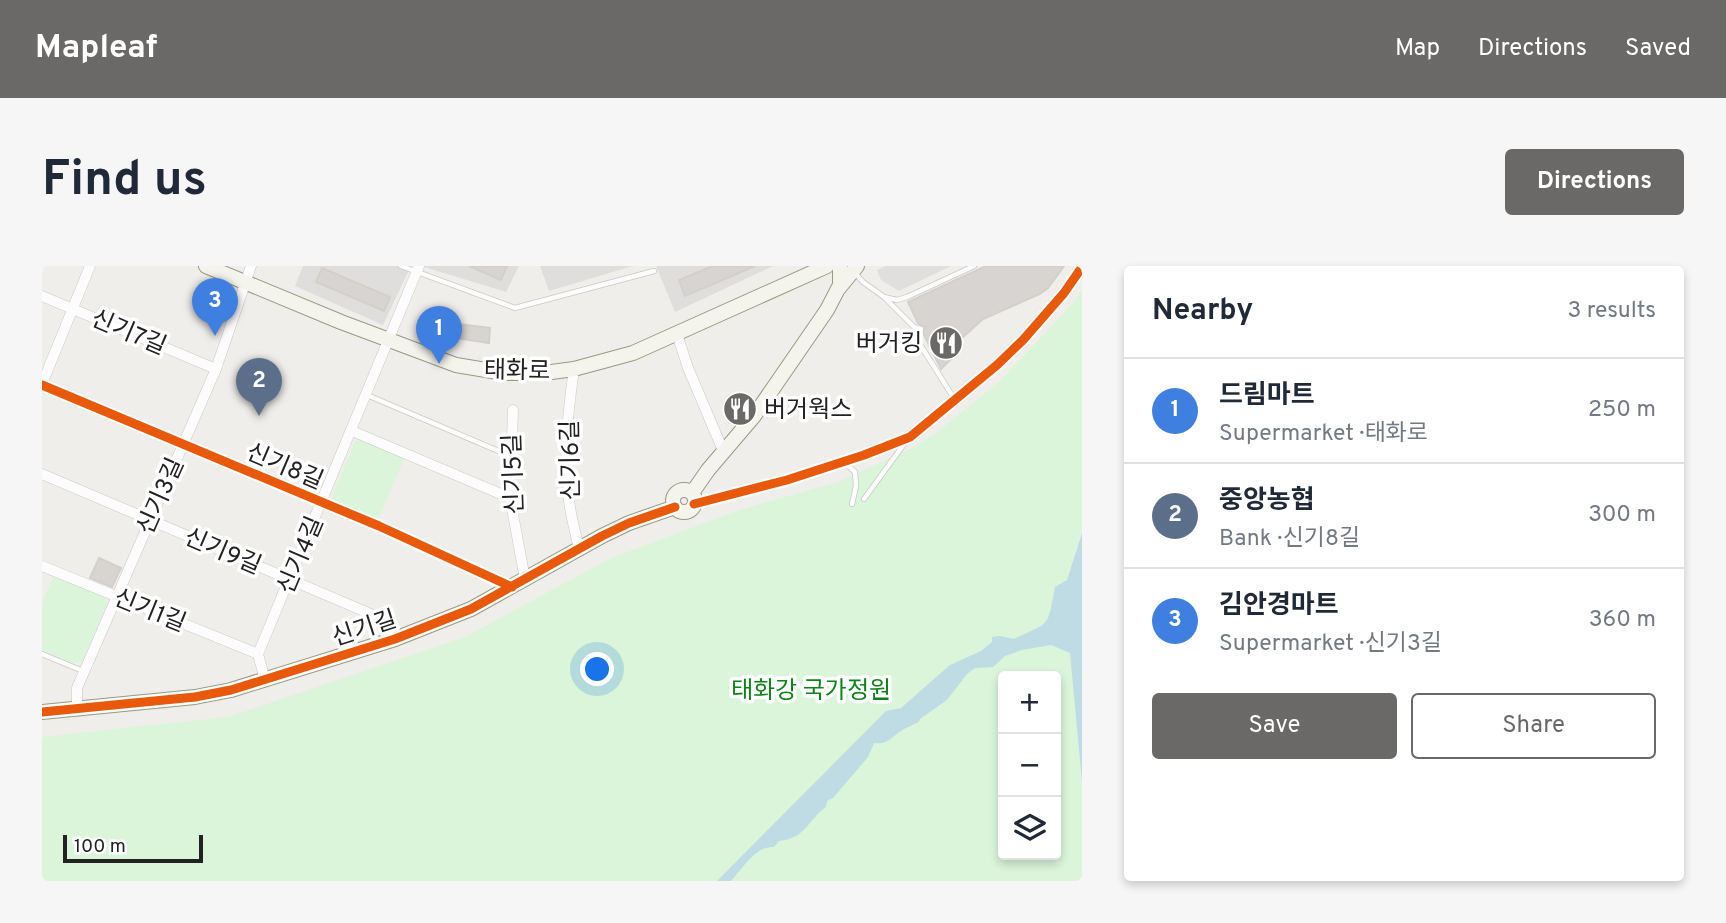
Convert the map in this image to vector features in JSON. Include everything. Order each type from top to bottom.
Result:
[{"type":"street","points":[[42,384],[90,266]]},
{"type":"street","name":"태화로","points":[[206,266],[456,365],[504,373],[544,373],[574,369],[633,353],[827,266]]},
{"type":"street","name":"신기3길","points":[[77,709],[77,688],[83,672],[216,369],[251,266]]},
{"type":"street","points":[[839,288],[840,266]]},
{"type":"street","points":[[693,499],[787,480],[909,437],[1023,340],[1082,267]]},
{"type":"street","name":"신기4길","points":[[258,654],[418,269]]},
{"type":"street","points":[[693,499],[724,453],[754,416],[827,310],[839,288],[855,269]]},
{"type":"street","name":"신기7길","points":[[42,296],[216,369]]},
{"type":"street","points":[[677,334],[724,453]]},
{"type":"street","name":"신기6길","points":[[574,369],[569,405],[568,480],[569,501],[579,550]]},
{"type":"street","name":"신기8길","points":[[42,384],[518,583]]},
{"type":"street","name":"신기5길","points":[[513,410],[510,498],[518,583]]},
{"type":"street","points":[[352,431],[510,498]]},
{"type":"street","name":"신기9길","points":[[42,474],[385,620],[395,639]]},
{"type":"street","name":"신기길","points":[[42,712],[195,697],[231,690],[395,639],[471,609],[629,523],[675,507],[673,499],[677,492],[684,490],[693,499]]},
{"type":"street","name":"신기1길","points":[[42,566],[258,654]]},
{"type":"street","points":[[258,654],[265,680]]},
{"type":"lane","points":[[401,266],[418,269],[515,308],[654,271]]},
{"type":"lane","points":[[884,297],[897,300],[974,266]]},
{"type":"lane","points":[[855,269],[863,282],[884,297],[914,327],[921,329]]},
{"type":"lane","points":[[916,338],[955,400]]},
{"type":"lane","points":[[366,395],[511,457]]},
{"type":"lane","points":[[864,499],[909,437]]},
{"type":"lane","points":[[844,462],[855,472],[856,486],[852,504]]},
{"type":"lane","points":[[42,654],[83,672]]},
{"type":"shaded area","points":[[303,266],[411,266],[383,325],[295,286]]},
{"type":"shaded area","points":[[421,266],[519,266],[506,292]]},
{"type":"shaded area","points":[[540,266],[633,266],[549,291]]},
{"type":"shaded area","points":[[656,266],[773,266],[675,312]]},
{"type":"shaded area","points":[[886,266],[951,266],[899,291],[881,280],[877,270]]},
{"type":"green space","name":"태화강 국가정원","points":[[1082,290],[1082,529],[1067,581],[1082,782],[1082,881],[42,881],[42,737],[228,717],[465,637],[609,559],[736,511],[838,482],[918,445],[1000,381]]},
{"type":"green space","points":[[362,439],[405,457],[378,520],[334,502],[332,496],[355,442]]},
{"type":"green space","points":[[54,575],[104,596],[107,604],[82,661],[73,663],[42,650],[42,603]]},
{"type":"water","points":[[1082,533],[1082,782],[1070,653],[1051,645],[1022,650],[1005,656],[993,667],[975,668],[947,700],[919,722],[886,742],[874,743],[868,757],[801,832],[755,854],[731,881],[717,881],[886,711],[901,708],[950,665],[981,651],[992,642],[992,637],[1014,639],[1046,622],[1055,587],[1067,580]]},
{"type":"building","points":[[469,266],[507,266],[501,280]]},
{"type":"building","points":[[713,266],[755,266],[685,296],[679,280]]},
{"type":"building","points":[[986,266],[1064,266],[1048,288],[1040,294],[983,319],[951,348],[954,356],[941,369],[923,333],[925,327],[918,323],[908,302]]},
{"type":"building","points":[[322,268],[390,297],[384,311],[316,282]]},
{"type":"building","points":[[458,324],[490,328],[489,343],[456,338]]},
{"type":"building","points":[[99,558],[121,568],[112,587],[90,578]]},
{"type":"cycle path","points":[[694,504],[787,480],[910,437],[1023,340],[1064,293],[1082,267]]},
{"type":"cycle path","points":[[42,385],[379,526],[512,587]]},
{"type":"cycle path","points":[[42,712],[195,697],[231,690],[395,639],[471,609],[602,536],[629,523],[675,507]]},
{"type":"place","name":"김안경마트","points":[[215,336]]},
{"type":"place","name":"버거킹","points":[[946,343]]},
{"type":"place","name":"드림마트","points":[[439,364]]},
{"type":"place","name":"버거웍스","points":[[740,409]]},
{"type":"place","name":"중앙농협","points":[[259,416]]}]
